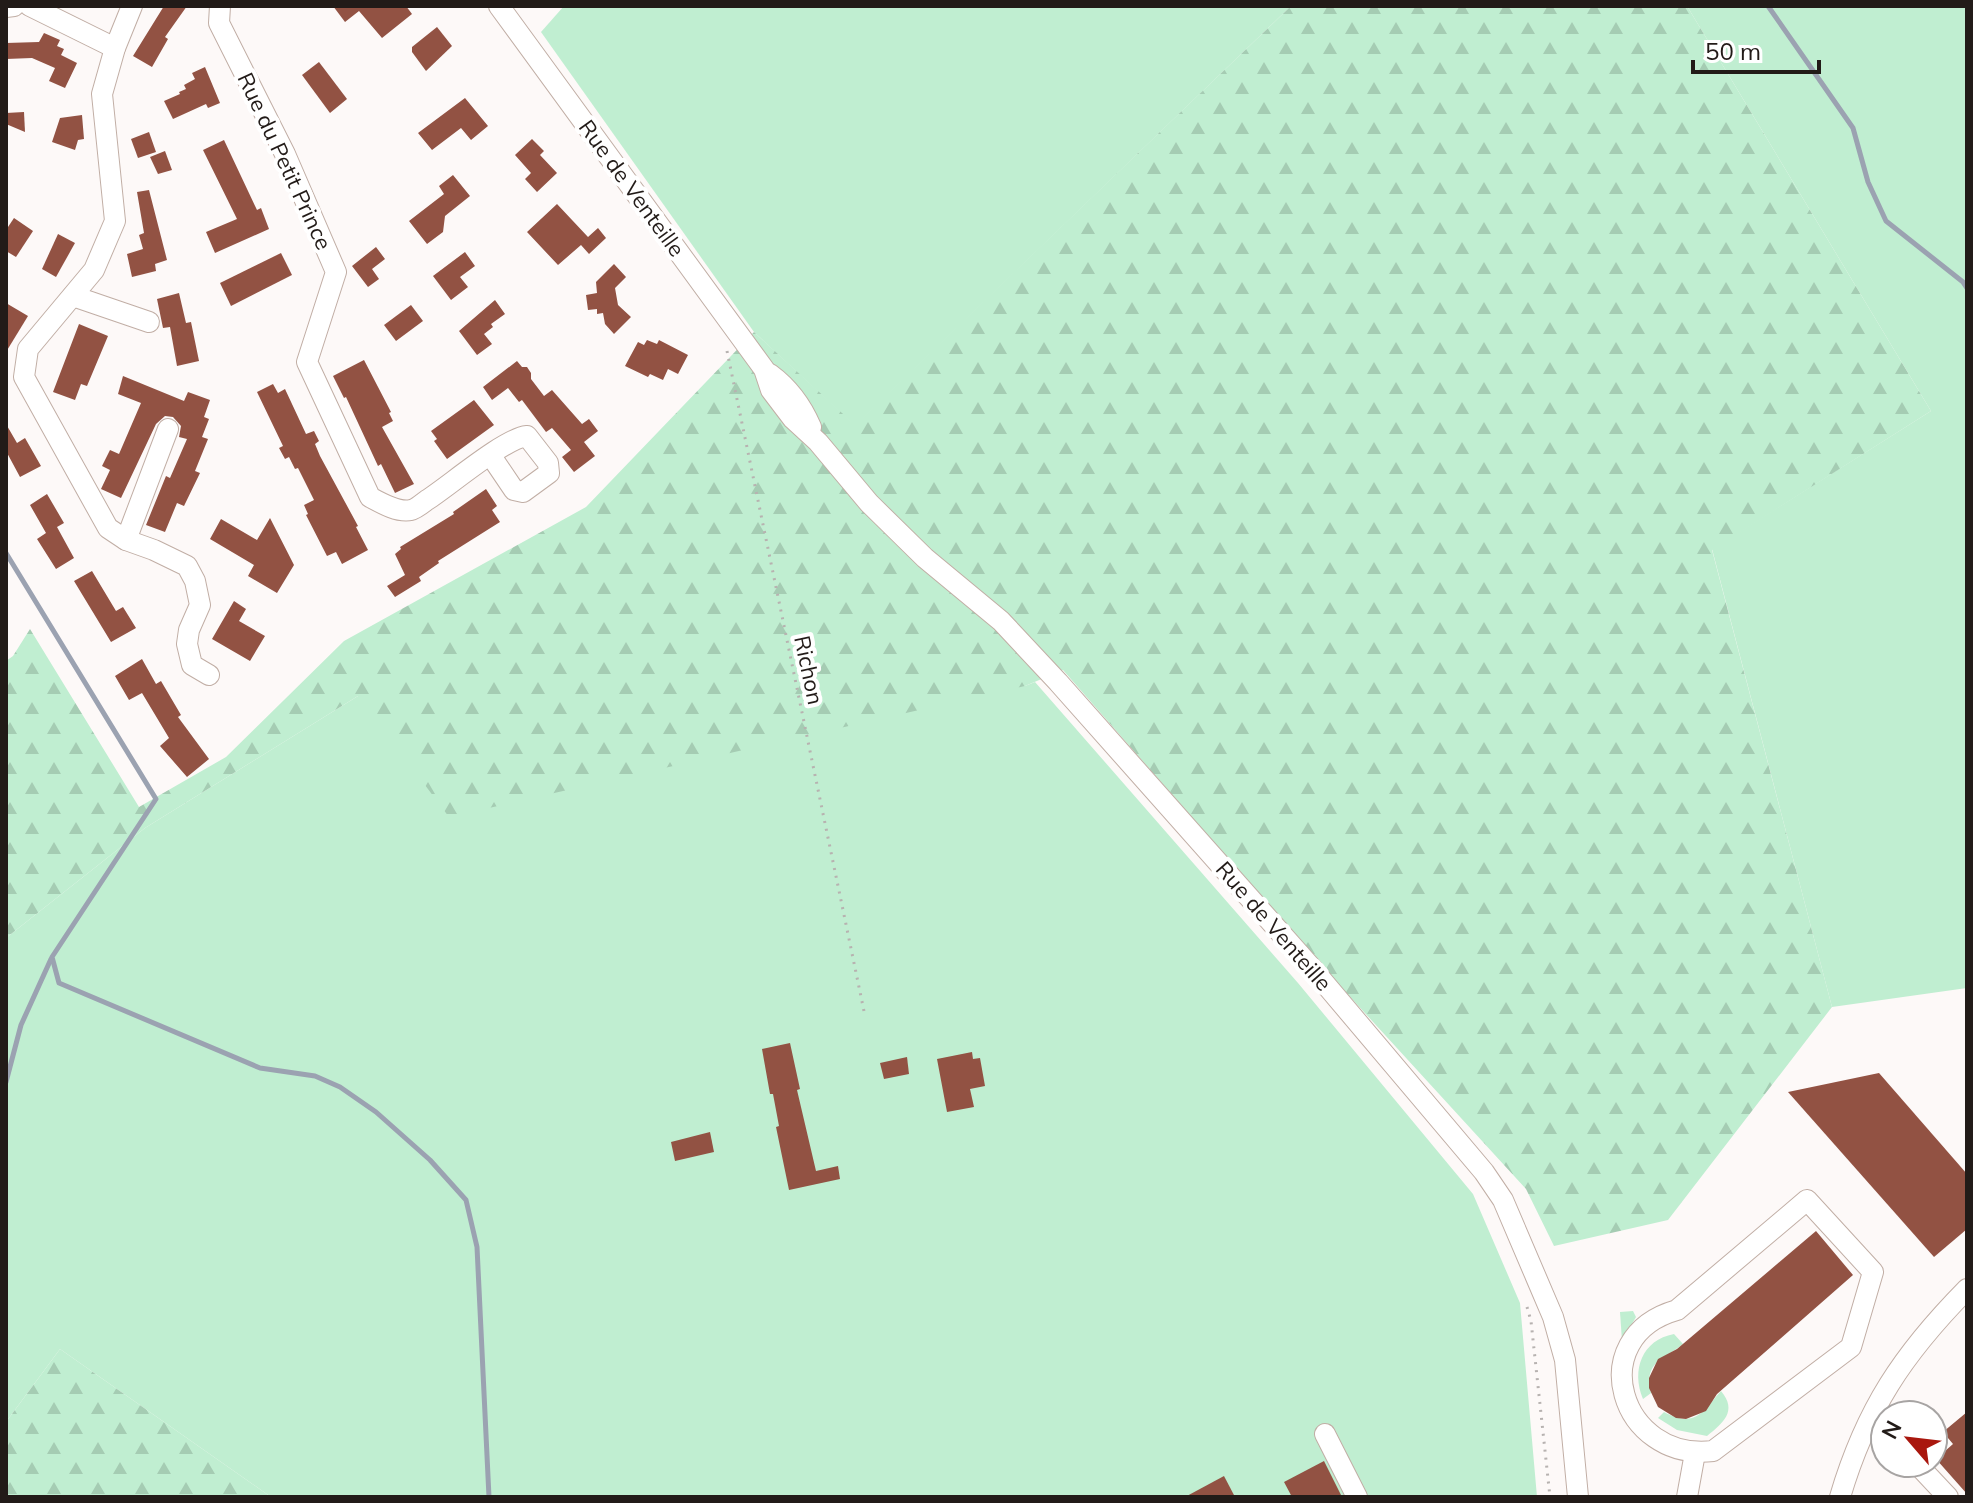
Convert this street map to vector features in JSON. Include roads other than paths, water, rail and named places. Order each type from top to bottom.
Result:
[{"type":"street","points":[[6,7],[14,6]]},
{"type":"street","points":[[30,6],[115,48]]},
{"type":"street","points":[[132,6],[115,48],[102,94],[115,221],[94,270],[28,349],[24,377],[108,528],[126,540],[187,566],[195,581],[200,605],[189,630],[187,644],[192,665],[209,675]]},
{"type":"street","name":"Rue du Petit Prince","points":[[220,6],[219,23],[285,154],[336,272],[307,362],[370,497],[388,507],[410,510],[491,456]]},
{"type":"street","name":"Rue de Venteille","points":[[499,6],[764,369],[782,382],[805,412],[818,442],[869,503],[925,558],[1001,621],[1058,682],[1310,966],[1484,1172],[1503,1200],[1553,1317],[1565,1360],[1578,1497]]},
{"type":"street","points":[[73,296],[149,322]]},
{"type":"street","points":[[126,540],[168,429]]},
{"type":"street","points":[[1807,1200],[1873,1272],[1851,1347],[1713,1451],[1695,1453],[1679,1450],[1658,1440],[1641,1425],[1627,1406],[1621,1388],[1621,1367],[1629,1347],[1655,1316],[1677,1310],[1807,1200]]},
{"type":"street","points":[[1840,1497],[1866,1423],[1901,1364],[1932,1324],[1967,1289]]},
{"type":"street","points":[[1325,1434],[1357,1497]]},
{"type":"street","points":[[1687,1497],[1695,1453]]},
{"type":"street","points":[[1931,1479],[1948,1497]]},
{"type":"waterway","points":[[1768,6],[1853,128],[1868,182],[1886,221],[1967,288]]},
{"type":"waterway","points":[[6,553],[156,799],[52,957],[59,983],[260,1068],[315,1076],[340,1087],[376,1112],[430,1160],[466,1200],[477,1247],[489,1497]]},
{"type":"waterway","points":[[6,1082],[21,1025],[51,959]]}]
